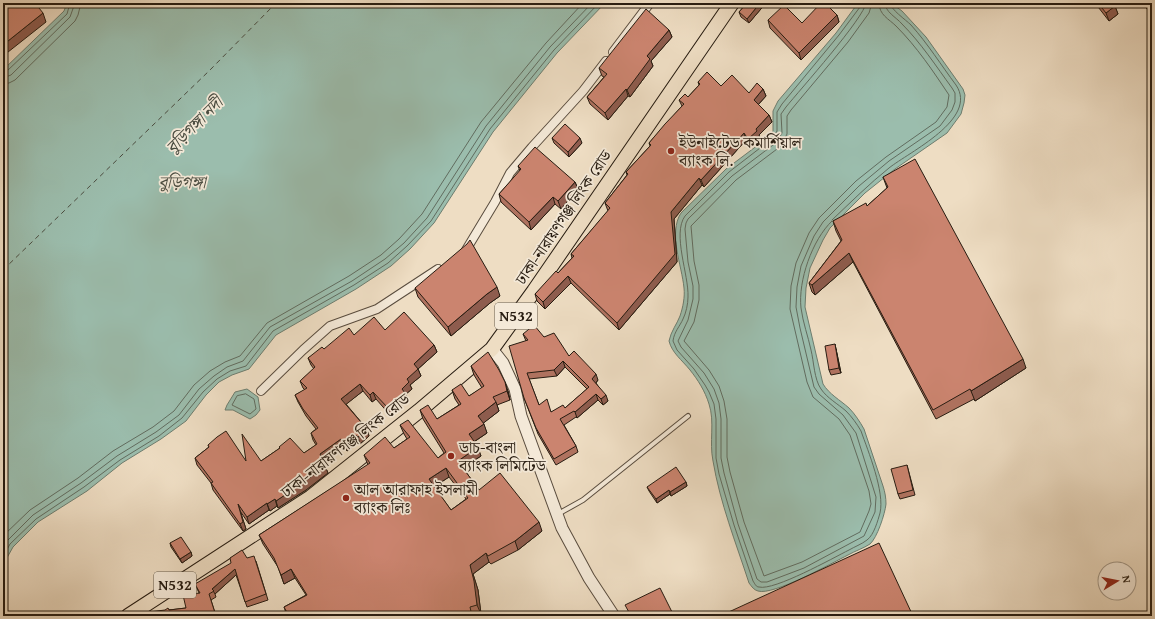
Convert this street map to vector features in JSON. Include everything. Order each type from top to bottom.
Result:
[{"type":"highway","name":"ঢাকা-নারায়ণগঞ্জ লিংক রোড","points":[[128,616],[311,497],[419,411],[492,349],[538,285],[732,3]]},
{"type":"street","points":[[460,254],[467,249],[495,202],[510,173],[583,91],[650,3]]},
{"type":"street","points":[[261,391],[330,326],[377,308],[447,263]]},
{"type":"street","points":[[492,349],[503,363],[515,389],[521,416],[557,514],[575,554],[614,616]]},
{"type":"lane","points":[[557,514],[583,500],[688,416]]},
{"type":"water","name":"বুড়িগঙ্গা","points":[[67,3],[605,3],[557,53],[493,132],[434,223],[410,249],[391,266],[356,289],[276,335],[249,369],[232,375],[219,382],[206,395],[186,421],[161,439],[122,463],[87,491],[38,522],[13,547],[3,565],[3,70],[64,11]]},
{"type":"water","points":[[858,3],[891,3],[902,11],[926,37],[963,89],[965,95],[964,103],[961,114],[947,133],[895,169],[865,193],[830,228],[810,268],[806,288],[805,307],[823,384],[831,394],[851,410],[864,429],[886,497],[886,504],[878,531],[870,544],[816,571],[776,589],[758,591],[749,583],[729,523],[716,477],[712,454],[712,418],[707,399],[698,382],[675,353],[669,341],[680,316],[684,295],[683,279],[676,240],[677,221],[681,213],[726,169],[770,136],[773,131],[773,111],[778,101],[836,33]]},
{"type":"water","points":[[247,389],[258,397],[260,410],[256,415],[250,419],[233,410],[225,410],[235,392]]},
{"type":"building","points":[[3,3],[35,3],[43,13],[3,45]]},
{"type":"building","points":[[747,3],[760,3],[747,19],[739,12]]},
{"type":"building","points":[[821,3],[825,3],[837,15],[799,53],[768,20],[784,5],[802,23]]},
{"type":"building","points":[[1098,3],[1113,3],[1115,6],[1106,13]]},
{"type":"building","points":[[1145,3],[1152,3],[1152,11]]},
{"type":"building","points":[[646,9],[669,30],[647,56],[650,59],[627,90],[626,89],[605,113],[587,97],[607,74],[599,68]]},
{"type":"building","points":[[707,72],[721,86],[732,75],[749,93],[757,83],[763,89],[754,100],[769,115],[756,129],[757,131],[748,139],[744,133],[701,180],[699,178],[671,212],[675,254],[617,323],[568,276],[543,302],[535,294],[556,271],[558,273],[574,256],[571,254],[610,208],[605,203],[628,174],[626,172],[651,145],[649,143],[684,104],[679,100],[685,94],[688,97],[700,84],[698,82]]},
{"type":"building","points":[[565,124],[580,138],[568,152],[552,138]]},
{"type":"building","points":[[535,147],[575,182],[558,201],[553,197],[529,222],[499,194],[521,169],[518,166]]},
{"type":"building","points":[[915,159],[1023,359],[971,391],[970,389],[933,410],[849,253],[812,285],[809,283],[842,240],[833,221],[866,203],[867,206],[888,187],[883,177]]},
{"type":"building","points":[[470,240],[497,287],[448,327],[415,288]]},
{"type":"building","points":[[404,312],[434,345],[414,364],[418,369],[407,379],[409,382],[402,389],[405,393],[388,408],[373,392],[370,395],[360,384],[341,399],[367,429],[358,437],[356,435],[345,444],[341,439],[320,454],[325,466],[276,501],[275,499],[267,503],[247,517],[238,504],[243,522],[240,524],[211,483],[213,482],[195,458],[209,447],[208,445],[217,437],[226,431],[246,461],[242,434],[261,461],[280,448],[279,447],[290,438],[304,453],[317,444],[311,433],[318,428],[303,409],[295,395],[307,388],[300,381],[315,367],[308,358],[322,347],[324,349],[349,328],[354,335],[374,317],[385,330]]},
{"type":"building","points":[[534,325],[544,337],[554,333],[569,356],[574,351],[596,374],[592,379],[606,395],[601,399],[596,394],[575,412],[574,411],[560,419],[576,446],[554,459],[536,428],[524,398],[509,346],[528,340],[523,334]],"holes":[[[563,361],[589,387],[565,408],[563,405],[551,412],[547,399],[539,405],[527,373],[554,370]]]},
{"type":"building","points":[[835,344],[839,368],[829,370],[825,346]]},
{"type":"building","points":[[488,352],[505,382],[507,391],[493,397],[496,402],[478,416],[484,424],[469,434],[478,447],[458,461],[479,490],[500,473],[539,522],[515,541],[488,556],[486,553],[470,565],[477,605],[470,607],[472,616],[289,616],[284,607],[307,595],[291,569],[281,575],[274,558],[259,535],[370,463],[364,455],[385,437],[394,448],[410,437],[400,425],[408,420],[438,458],[446,452],[420,410],[428,405],[437,419],[461,404],[452,390],[461,384],[469,396],[484,386],[471,366]],"holes":[[[446,468],[468,498],[451,510],[429,479]]]},
{"type":"building","points":[[907,465],[913,490],[898,494],[891,469]]},
{"type":"building","points":[[676,467],[686,482],[670,492],[669,490],[656,499],[647,487]]},
{"type":"building","points":[[181,537],[191,552],[180,559],[170,543]]},
{"type":"building","points":[[879,543],[913,616],[720,616]]},
{"type":"building","points":[[242,550],[247,558],[254,556],[266,594],[245,602],[235,569],[212,589],[214,591],[209,594],[216,616],[149,616],[149,612],[165,610],[168,608],[169,610],[186,608],[183,595],[200,593],[195,584],[231,563],[230,558]]},
{"type":"building","points":[[660,588],[674,616],[631,616],[625,605]]},
{"type":"ferry route","points":[[3,270],[210,70],[276,3]]},
{"type":"place","name":"ইউনাইটেড কমার্শিয়াল ব্যাংক লি.","points":[[671,151]]},
{"type":"place","name":"ডাচ-বাংলা ব্যাংক লিমিটেড","points":[[451,456]]},
{"type":"place","name":"আল আরাফাহ ইসলামী ব্যাংক লিঃ","points":[[346,498]]},
{"type":"water label","name":"বুড়িগঙ্গা নদী","points":[[194,125]]}]
